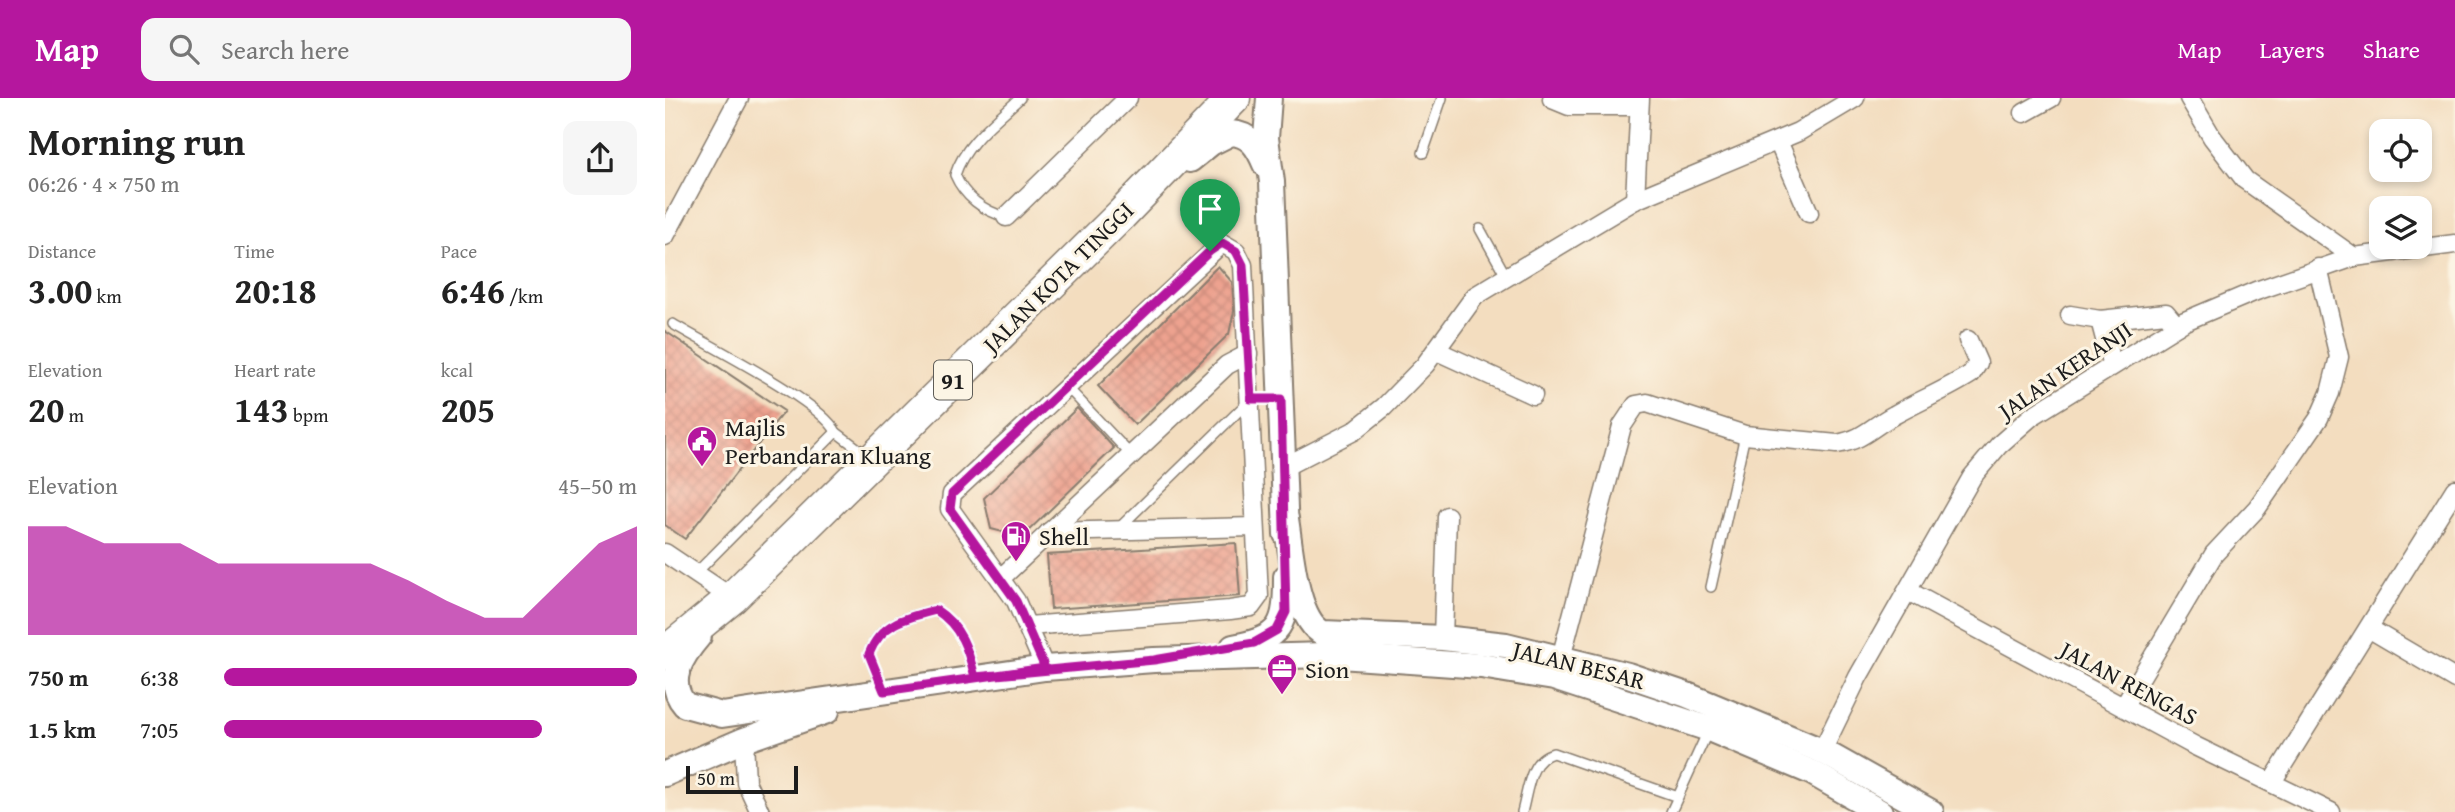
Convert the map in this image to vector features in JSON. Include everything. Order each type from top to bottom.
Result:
[{"type":"highway","name":"JALAN KOTA TINGGI","points":[[665,653],[732,598],[1121,215],[1234,98]]},
{"type":"main road","name":"JALAN BESAR","points":[[1154,660],[1254,643],[1277,630],[1286,612],[1286,519],[1272,182],[1266,138],[1269,98]]},
{"type":"main road","points":[[1121,215],[1211,143],[1231,133],[1249,138],[1259,149],[1272,182]]},
{"type":"main road","name":"JALAN BESAR","points":[[1286,519],[1302,606],[1311,626],[1317,630],[1340,635],[1443,638],[1506,646],[1561,658],[1687,695],[1822,751],[1931,812]]},
{"type":"main road","name":"JALAN BESAR","points":[[732,598],[674,670],[673,687],[685,705],[713,713],[742,714],[975,677],[1045,668],[1154,660],[1326,654],[1481,666],[1554,678],[1709,729],[1811,772],[1880,812]]},
{"type":"main road","name":"JALAN BESAR","points":[[665,774],[744,740],[884,691]]},
{"type":"street","points":[[668,224],[739,98]]},
{"type":"street","points":[[1006,217],[1128,98]]},
{"type":"street","points":[[1282,468],[1354,431],[1384,407],[1437,351],[1475,296],[1635,201],[1778,141],[1830,116],[1855,98]]},
{"type":"street","points":[[2024,113],[2051,98]]},
{"type":"street","points":[[2189,98],[2211,137],[2245,180],[2354,257]]},
{"type":"street","points":[[1552,99],[1569,106],[1639,102],[1635,201]]},
{"type":"street","points":[[1778,141],[1809,213]]},
{"type":"street","points":[[1028,626],[1251,607],[1259,596],[1243,265],[1236,251],[1222,243],[952,494],[950,509],[1000,578],[1028,626],[1045,668]]},
{"type":"street","name":"JALAN KERANJI","points":[[1822,751],[1858,677],[1972,477],[1999,445],[2032,416],[2177,326],[2230,301],[2354,257],[2455,244]]},
{"type":"street","points":[[2123,708],[2214,554],[2257,508],[2319,418],[2330,393],[2339,357],[2318,268]]},
{"type":"street","points":[[2070,315],[2100,320],[2166,313],[2177,326]]},
{"type":"street","points":[[2100,320],[2112,366]]},
{"type":"street","points":[[1561,658],[1622,426],[1636,405],[1647,403],[1745,435],[1837,444],[1865,436],[1890,417],[1971,374],[1978,363],[1968,340]]},
{"type":"street","points":[[1437,351],[1533,395]]},
{"type":"street","points":[[1000,578],[1227,365],[1248,354]]},
{"type":"street","points":[[1251,399],[1281,399]]},
{"type":"street","points":[[2272,782],[2455,489]]},
{"type":"street","points":[[1443,638],[1447,516]]},
{"type":"street","points":[[1049,532],[1255,527]]},
{"type":"street","points":[[665,553],[732,598]]},
{"type":"street","name":"JALAN RENGAS","points":[[1908,592],[2195,746],[2330,812]]},
{"type":"street","points":[[2370,629],[2455,679]]},
{"type":"street","points":[[744,740],[746,782],[760,812]]},
{"type":"lane","points":[[1006,217],[994,214],[962,192],[955,175],[960,159],[974,142],[1020,98]]},
{"type":"lane","points":[[1423,153],[1442,98]]},
{"type":"lane","points":[[1480,229],[1506,276]]},
{"type":"lane","points":[[673,324],[801,400],[872,459]]},
{"type":"lane","points":[[1067,387],[1131,455]]},
{"type":"lane","points":[[1117,530],[1251,399]]},
{"type":"lane","points":[[696,573],[837,432]]},
{"type":"lane","points":[[1711,587],[1745,435]]},
{"type":"lane","points":[[884,691],[869,654],[876,635],[889,627],[936,610],[953,621],[969,651],[975,677]]},
{"type":"lane","points":[[1671,812],[1709,729]]},
{"type":"lane","points":[[1522,812],[1535,764],[1542,756],[1553,753],[1678,797]]},
{"type":"building","points":[[1218,266],[1232,282],[1234,311],[1229,334],[1135,425],[1098,386]]},
{"type":"building","name":"Majlis Perbandaran Kluang","points":[[665,331],[784,411],[685,539],[665,525]]},
{"type":"building","points":[[1077,408],[1114,448],[1022,537],[991,529],[984,498]]},
{"type":"building","points":[[1236,543],[1240,596],[1051,609],[1047,555]]},
{"type":"place","name":"Majlis Perbandaran Kluang","points":[[702,468]]},
{"type":"place","name":"Shell","points":[[1016,563]]},
{"type":"place","name":"Sion","points":[[1282,696]]},
{"type":"route","points":[[1210,251],[952,494],[950,509],[1016,601],[1045,668],[884,691],[869,654],[876,635],[920,614],[936,610],[953,621],[969,651],[975,677],[1045,668],[1154,660],[1254,643],[1268,638],[1282,624],[1286,612],[1286,519],[1281,399],[1251,399],[1243,265],[1236,251],[1222,243],[1210,251]]}]
